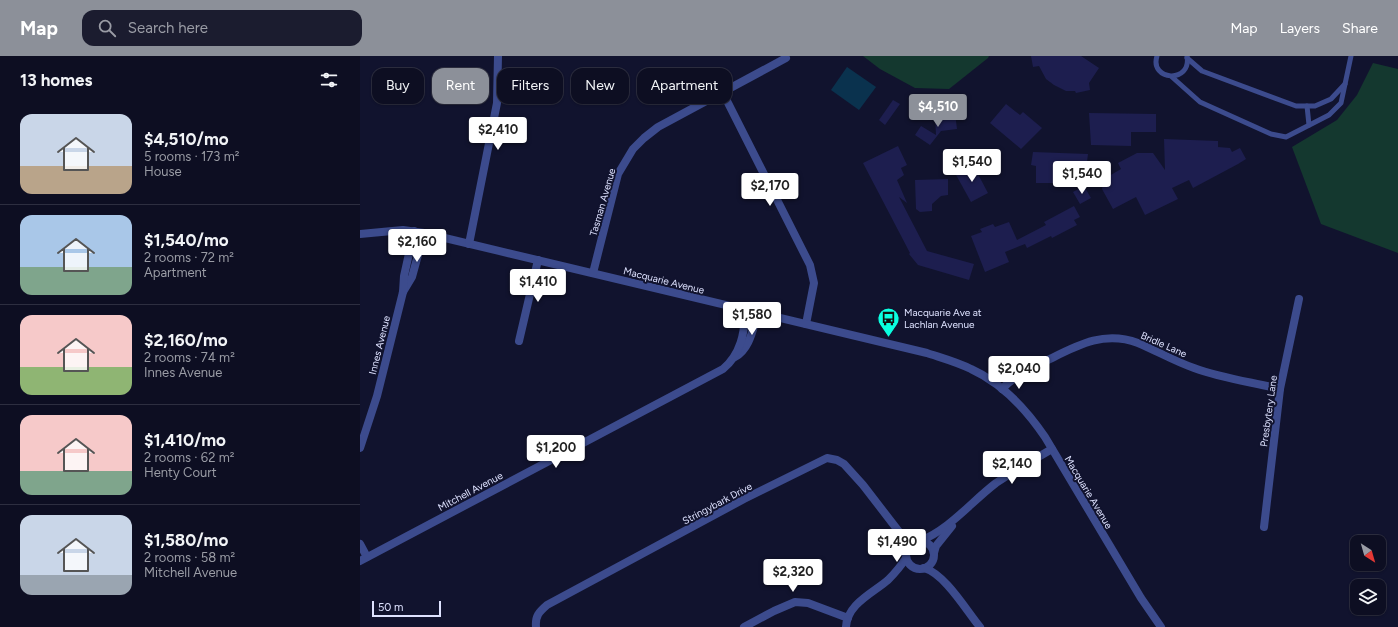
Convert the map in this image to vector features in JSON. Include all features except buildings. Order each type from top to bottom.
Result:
[{"type":"street","points":[[468,244],[497,103],[498,56]]},
{"type":"street","name":"Tasman Avenue","points":[[732,88],[786,58]]},
{"type":"street","name":"Tasman Avenue","points":[[593,273],[618,174],[633,149],[658,127],[702,104]]},
{"type":"street","points":[[729,104],[810,265],[814,283],[806,324]]},
{"type":"street","name":"Macquarie Avenue","points":[[360,234],[403,230],[424,233],[927,353],[972,369],[1014,398],[1042,432],[1141,598],[1161,627]]},
{"type":"street","name":"Innes Avenue","points":[[360,448],[377,396],[403,292],[404,276],[414,232]]},
{"type":"street","name":"Innes Avenue","points":[[403,292],[412,276],[424,233]]},
{"type":"street","points":[[519,341],[538,260]]},
{"type":"street","name":"Presbytery Lane","points":[[1264,527],[1280,388],[1299,299]]},
{"type":"street","name":"Mitchell Avenue","points":[[364,559],[717,373],[729,364],[734,357],[742,336],[744,310]]},
{"type":"street","name":"Mitchell Avenue","points":[[734,357],[747,346],[758,313]]},
{"type":"street","name":"Bridle Lane","points":[[1002,389],[1015,378],[1076,345],[1107,338],[1124,339],[1137,343],[1185,365],[1202,371],[1280,388]]},
{"type":"street","points":[[914,567],[908,562],[907,554],[909,546],[938,532],[997,483],[1052,449]]},
{"type":"street","name":"Stringybark Drive","points":[[536,627],[535,620],[539,611],[547,605],[744,499],[827,458],[837,460],[844,464],[863,485],[900,533],[907,554]]},
{"type":"street","points":[[924,568],[930,564],[936,546],[942,537],[964,511]]},
{"type":"street","name":"Stringybark Drive","points":[[900,533],[918,541]]},
{"type":"street","points":[[918,541],[931,545],[936,566],[942,578],[980,627]]},
{"type":"street","points":[[360,544],[364,559]]},
{"type":"street","points":[[888,580],[907,554]]},
{"type":"street","points":[[846,627],[848,618],[859,603],[888,580],[909,568],[924,568],[932,571],[942,578]]},
{"type":"street","points":[[744,627],[774,611],[796,602],[808,603],[848,618]]},
{"type":"lane","points":[[1157,56],[1156,64],[1159,71],[1172,77],[1200,102],[1271,134],[1286,137],[1329,115],[1341,103],[1351,56]]},
{"type":"lane","points":[[1172,77],[1180,74],[1184,70],[1187,57]]},
{"type":"lane","points":[[1187,57],[1202,71],[1296,106],[1315,106],[1331,99],[1344,84]]},
{"type":"lane","points":[[1307,106],[1309,125]]},
{"type":"green space","points":[[863,56],[989,56],[949,89],[915,88],[880,69]]},
{"type":"green space","points":[[1373,63],[1398,69],[1398,253],[1321,224],[1292,147],[1337,120],[1357,95]]},
{"type":"water","points":[[847,67],[876,87],[859,110],[831,90]]},
{"type":"place","name":"Macquarie Ave at Lachlan Avenue","points":[[888,338]]}]
